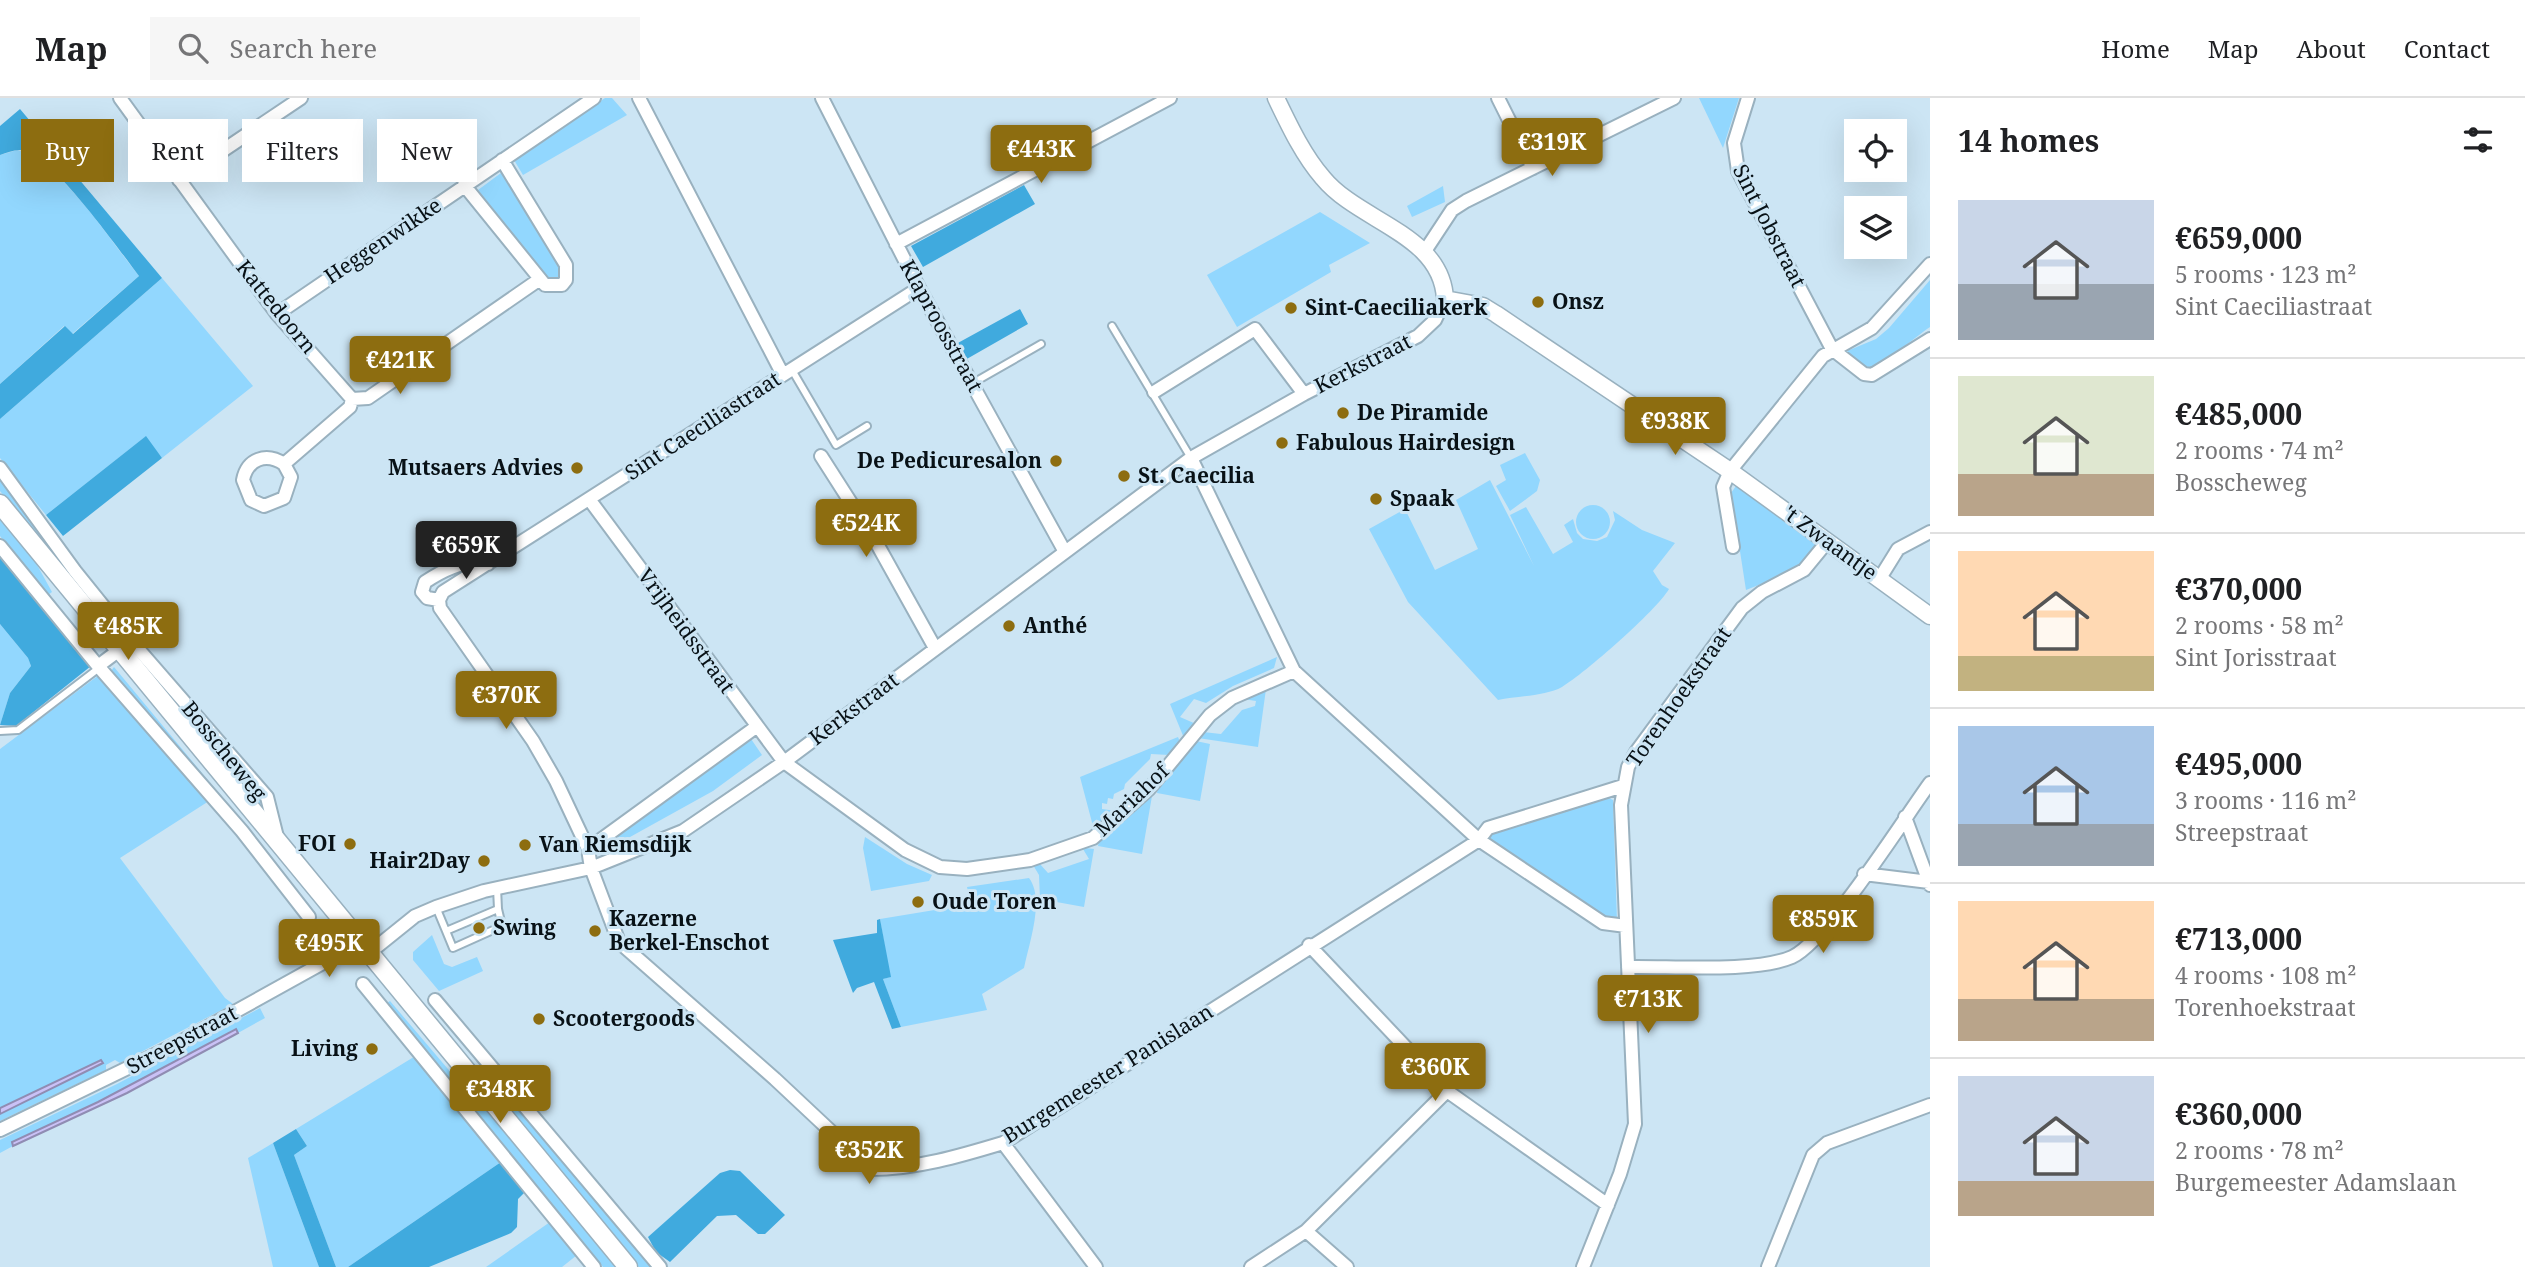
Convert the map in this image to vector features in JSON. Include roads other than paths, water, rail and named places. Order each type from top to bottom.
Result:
[{"type":"main road","name":"Bosscheweg","points":[[0,504],[118,651],[628,1267]]},
{"type":"street","name":"Kattedoorn","points":[[120,98],[135,119]]},
{"type":"street","points":[[228,147],[301,98]]},
{"type":"street","name":"Heggenwikke","points":[[277,314],[594,98]]},
{"type":"street","points":[[639,98],[787,372]]},
{"type":"street","name":"Klaproosstraat","points":[[822,98],[919,288],[1065,552]]},
{"type":"street","points":[[896,244],[1170,98]]},
{"type":"street","points":[[1276,98],[1323,179],[1351,205],[1425,251],[1438,269],[1445,299]]},
{"type":"street","points":[[1498,98],[1533,169]]},
{"type":"street","points":[[1425,251],[1452,210],[1674,98]]},
{"type":"street","name":"Sint Jobstraat","points":[[1748,98],[1734,144],[1738,172],[1832,349]]},
{"type":"street","points":[[464,185],[540,279],[550,287],[562,285],[566,280],[566,265],[502,160]]},
{"type":"street","name":"Kattedoorn","points":[[180,182],[277,314],[352,399]]},
{"type":"street","points":[[1733,547],[1723,487],[1730,471],[1832,349],[1872,328],[1930,264]]},
{"type":"street","points":[[284,464],[350,407],[352,399],[368,398],[540,279]]},
{"type":"street","name":"Sint Caeciliastraat","points":[[488,564],[477,561],[460,565],[425,582],[422,592],[427,598],[439,600],[443,593],[919,288]]},
{"type":"street","name":"Kerkstraat","points":[[363,946],[436,907],[497,888],[591,868],[683,831],[784,762],[1191,458],[1304,394],[1418,336],[1435,320],[1445,299]]},
{"type":"street","name":"'t Zwaantje","points":[[1445,299],[1483,306],[1496,314],[1730,471],[1930,616]]},
{"type":"street","name":"Kerkstraat","points":[[1154,392],[1255,329],[1304,394]]},
{"type":"street","points":[[1832,349],[1864,374],[1872,375],[1930,340]]},
{"type":"street","points":[[821,456],[876,542],[935,648]]},
{"type":"street","points":[[1191,458],[1294,671],[1479,840],[1603,923],[1626,926]]},
{"type":"street","name":"Bosscheweg","points":[[0,468],[125,632],[267,797],[279,843]]},
{"type":"street","name":"Vrijheidsstraat","points":[[589,499],[784,762]]},
{"type":"street","points":[[1880,578],[1898,549],[1930,532]]},
{"type":"street","name":"Torenhoekstraat","points":[[1583,1267],[1608,1205],[1635,1124],[1623,786],[1636,752],[1742,608],[1762,592],[1804,570],[1827,542]]},
{"type":"street","name":"Bosscheweg","points":[[0,546],[98,667],[242,831],[309,918]]},
{"type":"street","points":[[439,600],[440,608],[533,741],[589,849],[591,868]]},
{"type":"street","points":[[98,667],[118,651]]},
{"type":"street","name":"Mariahof","points":[[784,762],[869,826],[920,859],[956,869],[1030,860],[1080,845],[1093,838],[1149,789],[1210,715],[1232,698],[1294,671]]},
{"type":"street","points":[[589,849],[756,727]]},
{"type":"street","points":[[1628,967],[1758,965],[1793,957],[1822,934],[1930,783]]},
{"type":"street","name":"Burgemeester Panislaan","points":[[591,868],[619,942],[775,1079],[871,1169],[893,1169],[951,1158],[1003,1143],[1310,945],[1479,840],[1488,828],[1623,786]]},
{"type":"street","points":[[1864,874],[1930,884],[1905,817]]},
{"type":"street","points":[[1310,945],[1447,1091],[1608,1205]]},
{"type":"street","name":"Streepstraat","points":[[0,1130],[186,1039],[339,954],[363,946]]},
{"type":"street","points":[[363,984],[594,1267]]},
{"type":"street","points":[[435,1000],[503,1085],[660,1267]]},
{"type":"street","points":[[462,1105],[503,1085]]},
{"type":"street","points":[[1251,1267],[1306,1231],[1447,1091]]},
{"type":"street","points":[[1768,1267],[1814,1156],[1827,1143],[1930,1105]]},
{"type":"street","points":[[1003,1143],[1096,1267]]},
{"type":"street","points":[[1306,1231],[1347,1267]]},
{"type":"lane","points":[[1112,326],[1148,390],[1154,392],[1191,458]]},
{"type":"lane","points":[[973,383],[1041,345]]},
{"type":"lane","points":[[787,372],[836,446],[867,426]]},
{"type":"lane","points":[[0,731],[18,730],[98,667]]},
{"type":"lane","points":[[436,907],[453,948],[502,926],[497,888]]},
{"type":"lane","points":[[446,931],[498,909]]},
{"type":"place","name":"Onsz","points":[[1538,302]]},
{"type":"place","name":"Sint-Caeciliakerk","points":[[1291,308]]},
{"type":"place","name":"De Piramide","points":[[1343,413]]},
{"type":"place","name":"Fabulous Hairdesign","points":[[1282,443]]},
{"type":"place","name":"De Pedicuresalon","points":[[1056,461]]},
{"type":"place","name":"Mutsaers Advies","points":[[577,468]]},
{"type":"place","name":"St. Caecilia","points":[[1124,476]]},
{"type":"place","name":"Spaak","points":[[1376,499]]},
{"type":"place","name":"Anthé","points":[[1009,626]]},
{"type":"place","name":"FOI","points":[[350,844]]},
{"type":"place","name":"Van Riemsdijk","points":[[525,845]]},
{"type":"place","name":"Hair2Day","points":[[484,861]]},
{"type":"place","name":"Oude Toren","points":[[918,902]]},
{"type":"place","name":"Swing","points":[[479,928]]},
{"type":"place","name":"Kazerne Berkel-Enschot","points":[[595,931]]},
{"type":"place","name":"Scootergoods","points":[[539,1019]]},
{"type":"place","name":"Living","points":[[372,1049]]}]
